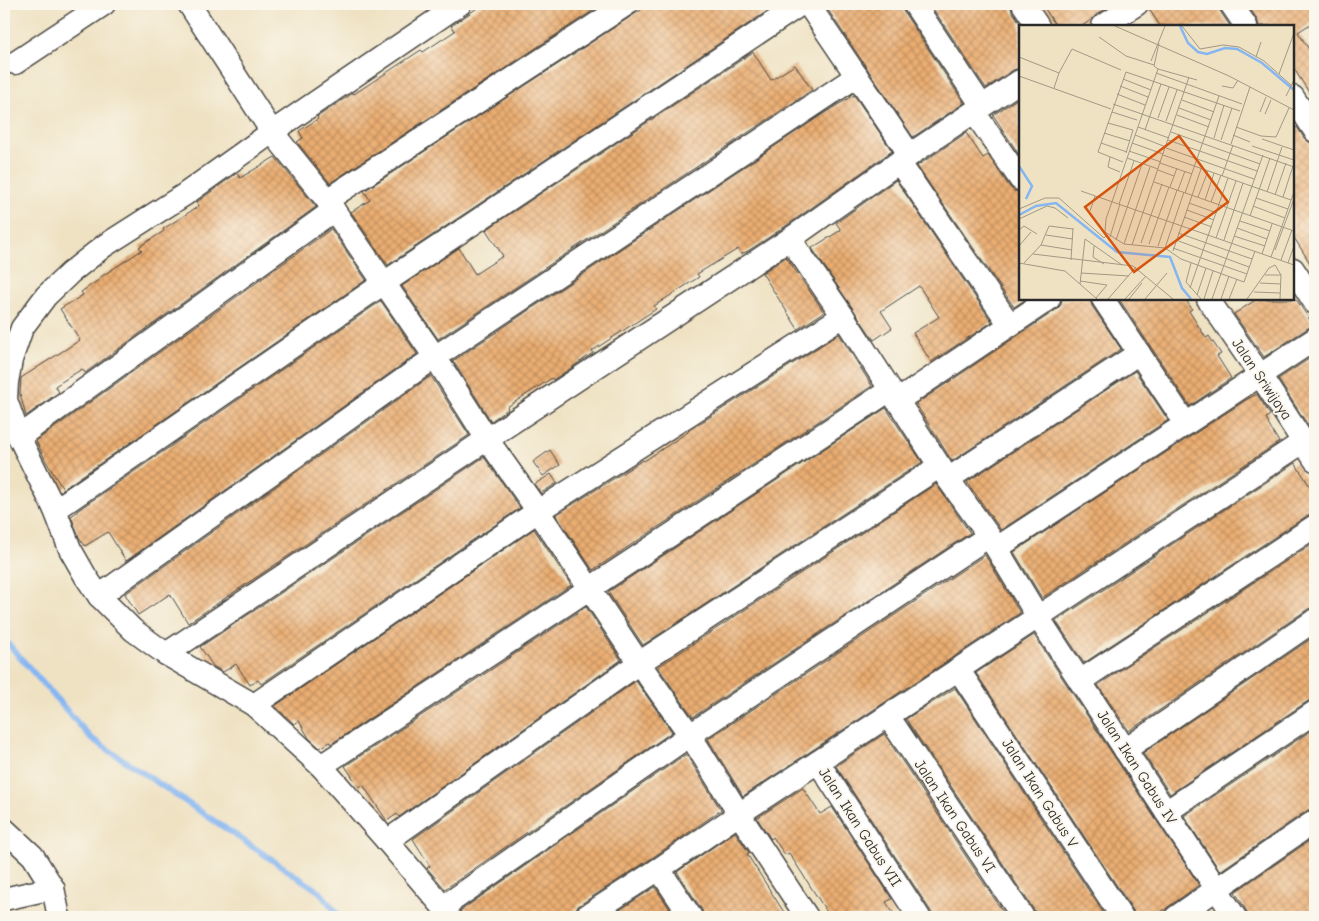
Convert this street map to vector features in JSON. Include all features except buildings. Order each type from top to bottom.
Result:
[{"type":"street","points":[[15,63],[104,4]]},
{"type":"street","points":[[189,4],[272,132],[331,205],[435,357],[487,439],[690,735],[739,814],[808,917]]},
{"type":"street","points":[[460,4],[272,132],[184,195],[104,246],[70,273],[46,296],[22,328],[11,360],[5,401],[19,437],[55,510],[70,549],[99,596],[133,630],[166,654],[254,705],[321,766],[446,912],[690,735],[993,542],[1186,424],[1315,339]]},
{"type":"street","points":[[19,437],[331,205],[627,4]]},
{"type":"street","points":[[55,510],[384,283],[801,4]]},
{"type":"street","points":[[808,4],[857,76],[904,159],[1010,325]]},
{"type":"street","points":[[914,4],[1019,177]]},
{"type":"street","points":[[1024,4],[1037,25]]},
{"type":"street","points":[[1231,4],[1245,25]]},
{"type":"street","points":[[99,596],[435,357],[857,76]]},
{"type":"street","points":[[166,654],[790,239],[1019,82]]},
{"type":"street","points":[[1294,99],[1315,131]]},
{"type":"street","name":"Jalan Ikan Gabus IV","points":[[790,239],[944,472],[993,542],[1038,617],[1235,917]]},
{"type":"street","points":[[1294,270],[1315,302]]},
{"type":"street","points":[[321,766],[590,588],[1048,300]]},
{"type":"street","points":[[1104,300],[1186,424]]},
{"type":"street","name":"Jalan Sriwijaya","points":[[1209,300],[1315,460]]},
{"type":"street","points":[[254,705],[538,511],[842,316]]},
{"type":"street","points":[[387,841],[639,663],[944,472],[1139,353]]},
{"type":"street","points":[[588,916],[739,814],[1303,442]]},
{"type":"street","points":[[1080,681],[1315,526]]},
{"type":"street","points":[[1125,750],[1315,620]]},
{"type":"street","name":"Jalan Ikan Gabus V","points":[[958,669],[1122,917]]},
{"type":"street","points":[[1166,812],[1315,712]]},
{"type":"street","name":"Jalan Ikan Gabus VI","points":[[888,716],[1023,917]]},
{"type":"street","name":"Jalan Ikan Gabus VII","points":[[818,762],[919,917]]},
{"type":"street","points":[[1176,917],[1315,821]]},
{"type":"street","points":[[4,829],[33,856],[53,888],[59,917]]},
{"type":"street","points":[[659,869],[691,917]]},
{"type":"street","points":[[4,898],[53,888]]},
{"type":"waterway","points":[[4,639],[91,738],[320,892],[340,917]]}]
